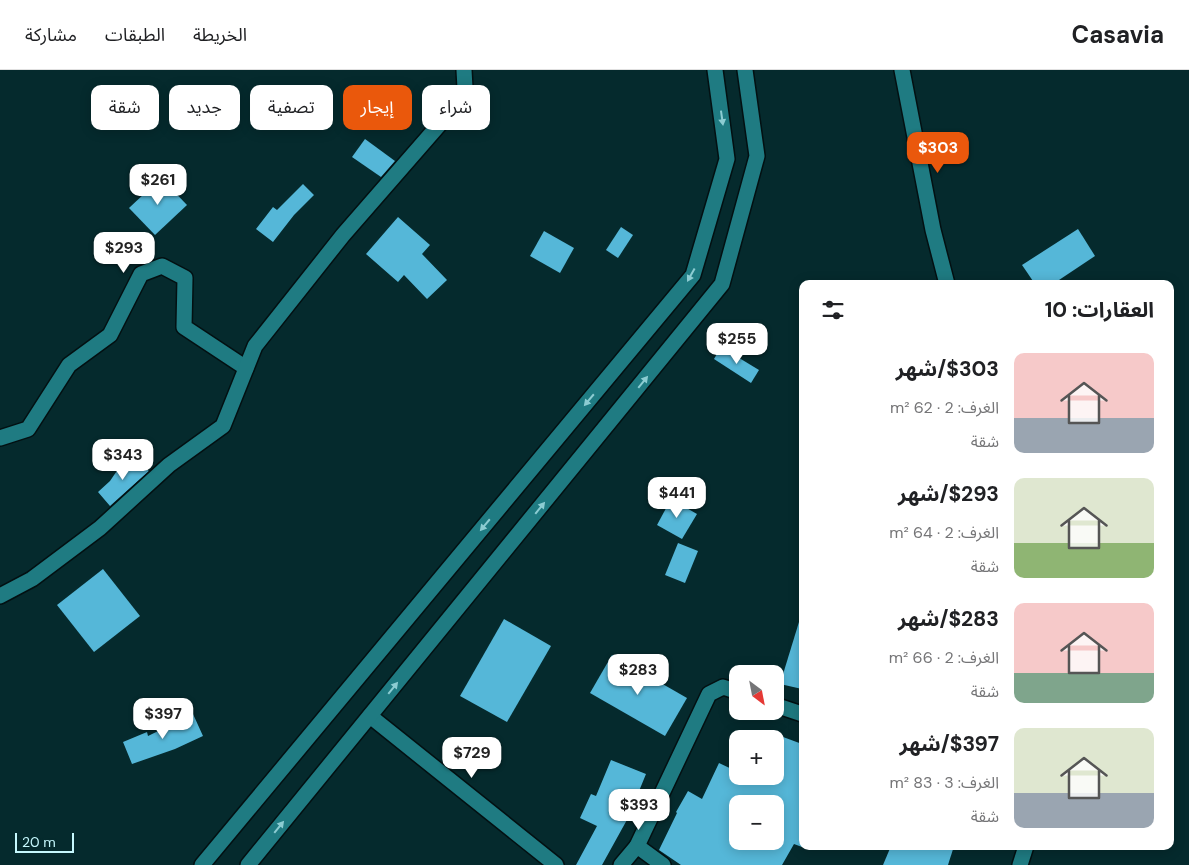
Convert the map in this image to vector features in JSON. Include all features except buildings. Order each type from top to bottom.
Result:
[{"type":"street","points":[[0,596],[32,579],[100,528],[169,464],[223,426],[254,346],[337,242],[445,118],[464,88],[464,70]]},
{"type":"street","points":[[202,865],[693,275],[727,159],[715,70]]},
{"type":"street","points":[[248,865],[722,284],[757,156],[745,70]]},
{"type":"street","points":[[902,70],[933,230],[945,280]]},
{"type":"street","points":[[0,438],[28,429],[70,365],[110,335],[141,274],[162,266],[185,278],[184,327],[246,368]]},
{"type":"street","points":[[621,865],[637,846],[709,694],[723,687],[729,689]]},
{"type":"street","points":[[784,708],[799,713]]},
{"type":"street","points":[[370,716],[556,865]]},
{"type":"street","points":[[637,846],[663,865]]},
{"type":"street","points":[[1020,865],[1025,850]]}]
